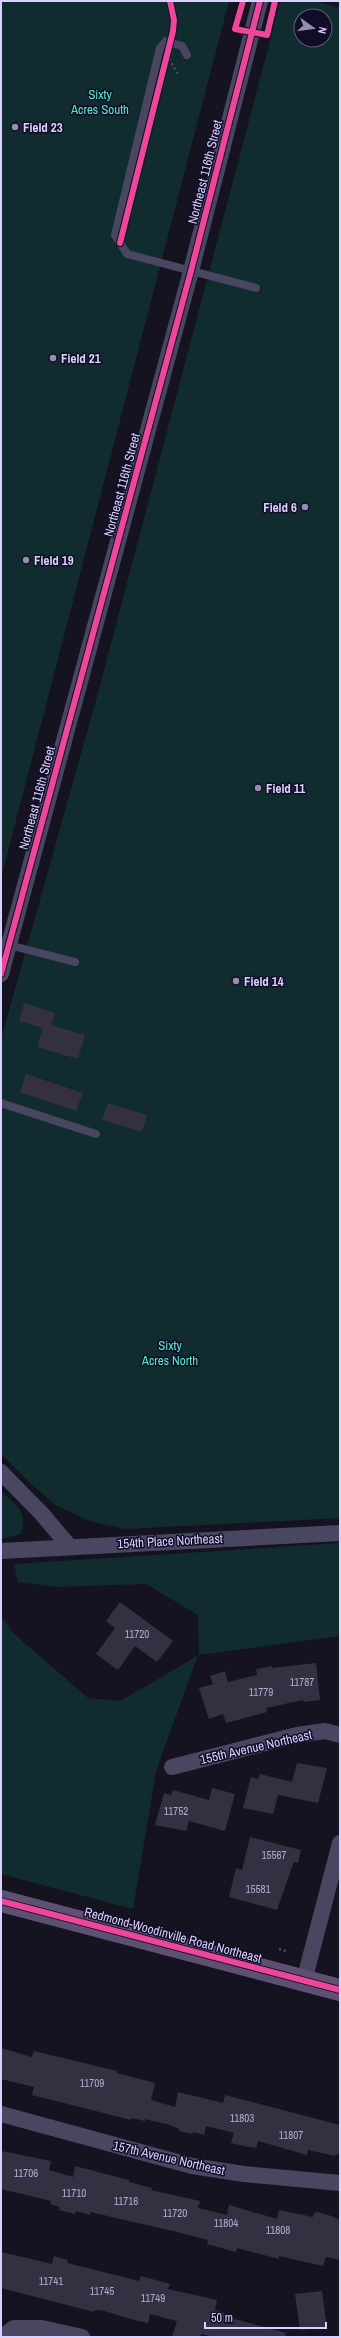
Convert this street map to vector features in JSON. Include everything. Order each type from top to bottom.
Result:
[{"type":"main road","name":"Redmond-Woodinville Road Northeast","points":[[1,1901],[340,1990]]},
{"type":"street","name":"Northeast 116th Street","points":[[1,974],[5,944],[191,271],[260,1]]},
{"type":"street","points":[[1,1472],[42,1514],[69,1546]]},
{"type":"street","name":"154th Place Northeast","points":[[1,1551],[69,1546],[340,1533]]},
{"type":"street","name":"155th Avenue Northeast","points":[[172,1767],[297,1735],[325,1731],[340,1734]]},
{"type":"street","points":[[304,1981],[340,1843]]},
{"type":"street","name":"157th Avenue Northeast","points":[[1,2114],[192,2166],[244,2174],[340,2183]]},
{"type":"street","points":[[2,2337],[14,2328],[42,2328],[82,2337]]},
{"type":"lane","points":[[187,55],[182,46],[170,42],[166,41],[160,48],[115,235],[127,254],[256,288]]},
{"type":"lane","points":[[5,944],[75,962]]},
{"type":"lane","points":[[1,1103],[96,1134]]},
{"type":"path","points":[[165,63],[170,42]]},
{"type":"path","points":[[167,56],[179,76]]},
{"type":"path","points":[[279,1949],[286,1951]]},
{"type":"green space","name":"Sixty Acres South","points":[[1,1],[229,1],[1,878]]},
{"type":"green space","name":"Sixty Acres North","points":[[292,1],[313,1],[340,8],[340,1518],[125,1529],[90,1521],[57,1506],[32,1485],[1,1454],[1,1039],[98,693],[280,3]]},
{"type":"green space","points":[[1,1491],[20,1510],[23,1526],[21,1534],[1,1539]]},
{"type":"green space","points":[[340,1543],[340,1636],[199,1655],[198,1615],[146,1584],[57,1587],[18,1582],[14,1564]]},
{"type":"green space","points":[[1,1616],[12,1632],[88,1698],[120,1701],[198,1656],[156,1771],[133,1909],[1,1874]]},
{"type":"building","points":[[24,1003],[55,1013],[51,1025],[85,1035],[78,1059],[37,1047],[43,1028],[19,1021]]},
{"type":"building","points":[[26,1074],[83,1093],[76,1111],[20,1092]]},
{"type":"building","points":[[108,1103],[147,1115],[142,1132],[102,1120]]},
{"type":"building","points":[[120,1602],[173,1641],[157,1662],[135,1646],[118,1670],[96,1654],[115,1628],[106,1621]]},
{"type":"building","points":[[316,1663],[320,1700],[304,1702],[303,1700],[266,1708],[267,1712],[226,1723],[223,1714],[209,1719],[199,1688],[213,1684],[210,1676],[225,1671],[228,1682],[257,1675],[256,1669],[272,1666],[272,1668]]},
{"type":"building","points":[[297,1763],[327,1768],[318,1803],[278,1795],[273,1814],[243,1808],[251,1777],[258,1779],[260,1774],[292,1782]]},
{"type":"building","points":[[212,1788],[235,1794],[225,1831],[189,1821],[186,1831],[155,1825],[164,1793],[171,1795],[173,1790],[209,1800]]},
{"type":"building","points":[[250,1837],[301,1850],[298,1863],[294,1862],[293,1864],[277,1910],[229,1897],[236,1868],[242,1870]]},
{"type":"building","points":[[1,2048],[32,2057],[34,2051],[117,2071],[117,2073],[155,2083],[151,2100],[175,2107],[178,2092],[223,2103],[225,2095],[340,2125],[340,2155],[336,2154],[335,2156],[308,2150],[307,2155],[258,2141],[256,2148],[249,2147],[231,2143],[234,2133],[206,2126],[204,2135],[193,2132],[193,2134],[179,2131],[179,2129],[170,2125],[145,2119],[145,2121],[131,2118],[131,2120],[32,2095],[34,2087],[1,2079]]},
{"type":"building","points":[[1,2151],[51,2161],[49,2170],[73,2177],[75,2166],[129,2180],[129,2182],[152,2188],[151,2190],[200,2201],[198,2208],[227,2215],[229,2205],[277,2219],[279,2210],[313,2217],[314,2213],[318,2212],[334,2217],[340,2220],[340,2260],[326,2257],[323,2266],[279,2256],[279,2259],[237,2248],[236,2252],[207,2244],[208,2240],[173,2231],[90,2212],[90,2215],[76,2211],[75,2214],[59,2210],[60,2207],[50,2204],[51,2201],[1,2189]]},
{"type":"building","points":[[1,2252],[52,2264],[54,2256],[68,2260],[67,2263],[139,2281],[141,2276],[170,2284],[168,2289],[217,2300],[215,2310],[225,2313],[224,2316],[286,2333],[285,2337],[214,2337],[201,2334],[200,2337],[172,2337],[177,2321],[150,2314],[148,2323],[101,2310],[95,2310],[94,2312],[1,2288]]},
{"type":"building","points":[[322,2291],[327,2327],[300,2330],[295,2294]]},
{"type":"cycle path","points":[[120,243],[173,31],[174,20],[170,1]]},
{"type":"cycle path","points":[[243,1],[235,29],[267,35],[275,1]]},
{"type":"cycle path","points":[[1,974],[191,271],[260,1]]},
{"type":"cycle path","points":[[1,1901],[340,1990]]},
{"type":"place","name":"Field 23","points":[[15,127]]},
{"type":"place","name":"Field 21","points":[[53,358]]},
{"type":"place","name":"Field 6","points":[[305,507]]},
{"type":"place","name":"Field 19","points":[[26,560]]},
{"type":"place","name":"Field 11","points":[[258,788]]},
{"type":"place","name":"Field 14","points":[[236,981]]}]
